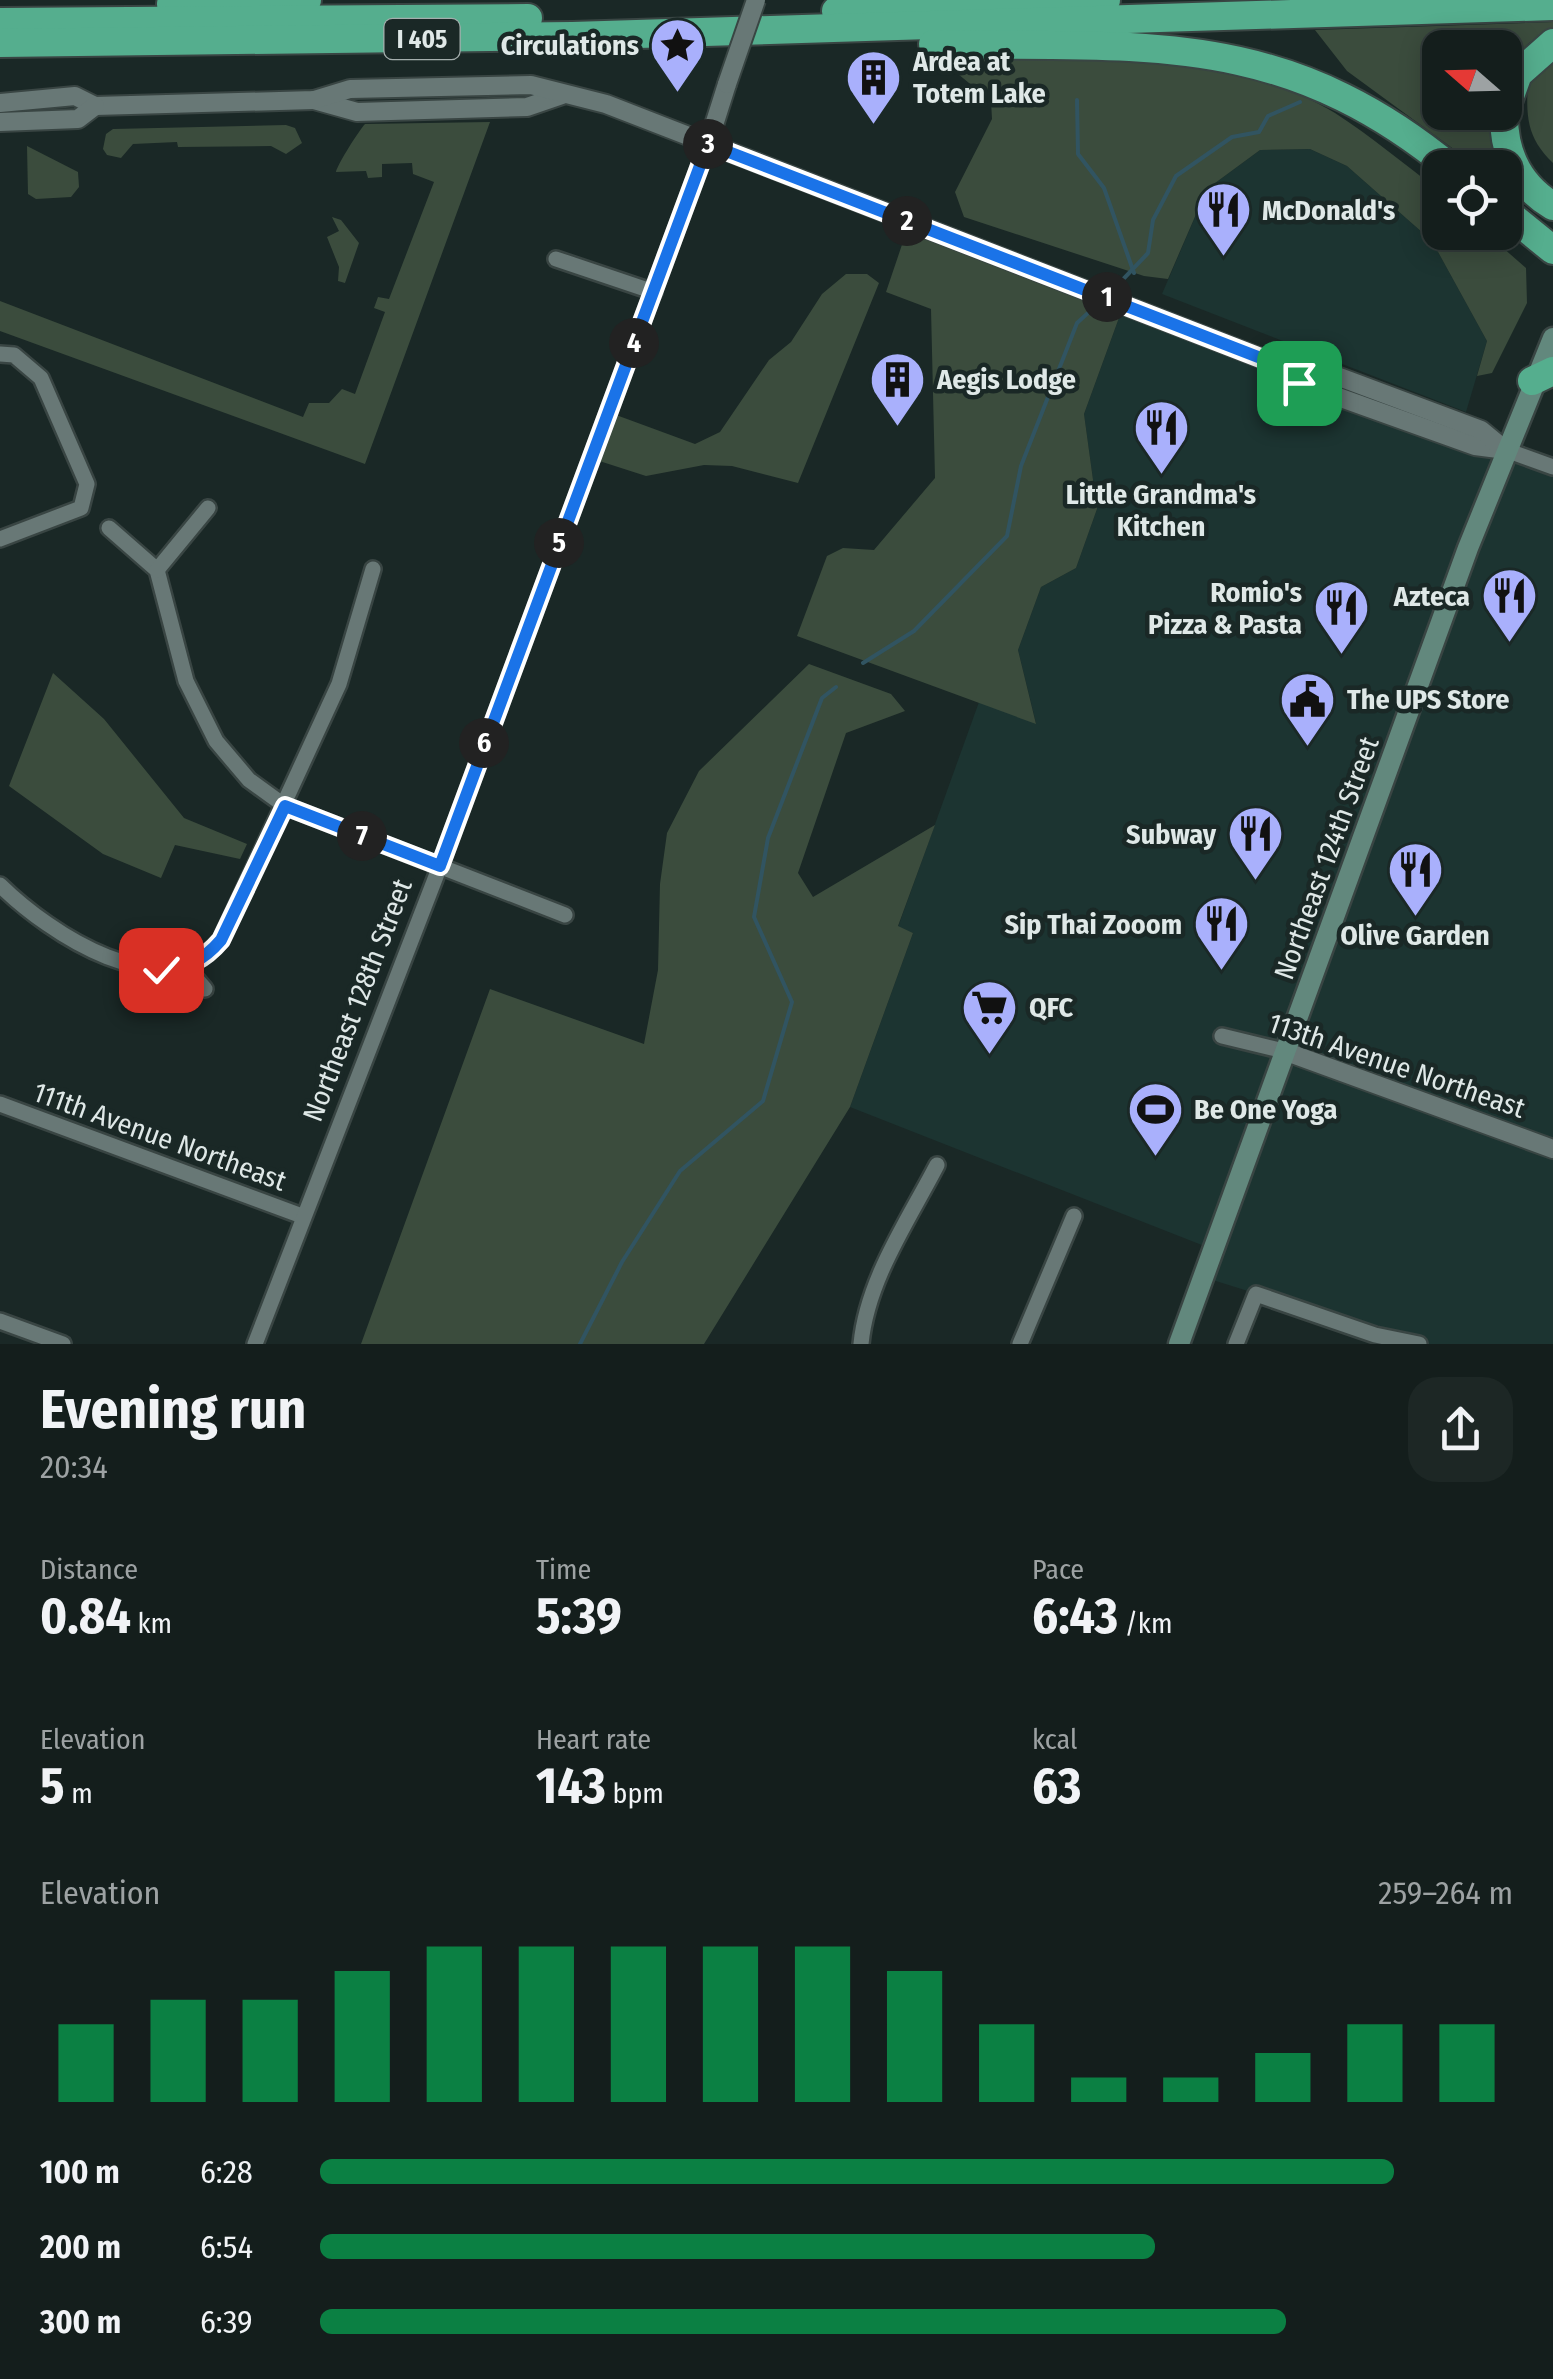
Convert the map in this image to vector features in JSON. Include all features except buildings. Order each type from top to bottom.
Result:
[{"type":"highway","points":[[0,10],[307,0]]},
{"type":"highway","name":"I 405","points":[[0,22],[596,18],[1106,0]]},
{"type":"highway","name":"I 405","points":[[0,43],[844,28],[1553,6]]},
{"type":"highway","points":[[844,28],[897,43],[1168,49],[1252,62],[1350,97],[1408,132],[1430,150]]},
{"type":"highway","points":[[1522,70],[1553,42]]},
{"type":"highway","points":[[1504,130],[1515,169],[1527,186],[1553,206]]},
{"type":"highway","points":[[1522,225],[1553,250]]},
{"type":"main road","name":"Northeast 124th Street","points":[[1178,1344],[1506,450],[1543,376],[1553,338]]},
{"type":"street","name":"Northeast 128th Street","points":[[255,1344],[440,866],[654,292],[756,0]]},
{"type":"street","points":[[0,102],[75,96],[95,106],[314,100],[357,112],[527,107],[562,95],[606,104],[1289,369],[1304,364],[1450,418],[1481,430],[1506,450],[1553,467]]},
{"type":"street","points":[[0,122],[78,119],[95,106]]},
{"type":"street","points":[[556,259],[654,292]]},
{"type":"street","points":[[0,354],[14,355],[42,378],[87,484],[81,508],[0,539]]},
{"type":"street","points":[[157,570],[208,508]]},
{"type":"street","points":[[110,528],[157,570],[186,681],[202,719],[232,763],[285,806],[565,915]]},
{"type":"street","points":[[0,885],[40,920],[135,966],[161,970],[186,967],[206,958],[221,940],[339,684],[372,569]]},
{"type":"street","points":[[186,967],[206,989]]},
{"type":"street","name":"113th Avenue Northeast","points":[[1222,1036],[1284,1051],[1553,1149]]},
{"type":"street","name":"111th Avenue Northeast","points":[[0,1104],[302,1216]]},
{"type":"street","points":[[861,1344],[864,1313],[937,1165]]},
{"type":"street","points":[[1020,1344],[1074,1216]]},
{"type":"street","points":[[1236,1344],[1256,1294],[1375,1335],[1419,1344]]},
{"type":"street","points":[[0,1321],[63,1344]]},
{"type":"shaded area","points":[[1310,149],[1347,166],[1422,232],[1422,250],[1437,250],[1487,341],[1466,412],[1162,294],[1207,189],[1260,150]]},
{"type":"shaded area","points":[[1124,304],[1553,467],[1553,1344],[1419,1344],[1203,1277],[1212,1249],[850,1107],[913,933],[898,927],[979,702],[1036,723],[1018,650],[1041,587],[1076,568],[1097,509],[1084,414]]},
{"type":"green space","points":[[1553,22],[1553,28],[1522,51],[1522,30],[1422,30],[1422,126],[1347,71],[1315,30]]},
{"type":"green space","points":[[936,56],[1141,59],[1243,75],[1291,91],[1335,113],[1422,178],[1422,232],[1347,166],[1310,149],[1260,150],[1207,189],[1168,279],[1144,276],[964,217],[955,192],[992,119],[991,101]]},
{"type":"green space","points":[[1553,59],[1553,163],[1533,135],[1527,104],[1528,80]]},
{"type":"green space","points":[[490,122],[365,464],[0,331],[0,301],[303,417],[309,403],[329,403],[342,389],[355,394],[385,312],[374,308],[378,297],[389,299],[434,182],[413,174],[412,163],[382,164],[382,177],[368,178],[366,171],[336,172],[349,147],[365,124]]},
{"type":"green space","points":[[286,125],[295,128],[302,143],[286,154],[271,146],[178,147],[177,142],[133,144],[121,158],[107,155],[103,149],[106,134],[113,129]]},
{"type":"green space","points":[[1428,130],[1495,130],[1498,150],[1455,150]]},
{"type":"green space","points":[[27,146],[78,172],[79,187],[71,197],[36,199],[28,194]]},
{"type":"green space","points":[[332,217],[341,220],[359,243],[345,283],[338,281],[339,267],[327,237],[339,231]]},
{"type":"green space","points":[[910,221],[1124,304],[1084,414],[1097,509],[1076,568],[1041,587],[1018,650],[1036,724],[797,636],[827,556],[843,548],[874,550],[935,478],[931,309],[886,292]]},
{"type":"green space","points":[[1437,250],[1505,250],[1526,268],[1527,303],[1492,373],[1477,376],[1487,341]]},
{"type":"green space","points":[[846,274],[867,274],[879,283],[798,483],[732,466],[704,465],[646,476],[590,458],[608,412],[695,444],[720,432],[769,360],[791,342],[822,294]]},
{"type":"green space","points":[[809,664],[891,694],[905,711],[846,733],[798,873],[813,897],[935,825],[898,926],[913,933],[850,1107],[704,1344],[361,1344],[490,989],[644,1044],[658,970],[660,884],[667,833],[699,771]]},
{"type":"green space","points":[[53,673],[104,719],[184,818],[247,844],[240,859],[175,845],[161,878],[103,854],[9,786]]},
{"type":"waterway","points":[[1077,100],[1078,154],[1104,188],[1134,273]]},
{"type":"waterway","points":[[1111,292],[1148,253],[1153,220],[1176,176],[1232,137],[1259,132],[1268,116],[1300,102]]},
{"type":"waterway","points":[[863,663],[914,631],[1007,536],[1021,466],[1077,323],[1100,302]]},
{"type":"waterway","points":[[580,1344],[622,1262],[680,1171],[763,1101],[792,1002],[754,917],[768,838],[822,698],[836,687]]},
{"type":"place","name":"Circulations","points":[[678,94]]},
{"type":"place","name":"Ardea at Totem Lake","points":[[874,126]]},
{"type":"place","name":"McDonald's","points":[[1223,259]]},
{"type":"place","name":"Aegis Lodge","points":[[898,428]]},
{"type":"place","name":"Little Grandma's Kitchen","points":[[1161,477]]},
{"type":"place","name":"Azteca","points":[[1509,645]]},
{"type":"place","name":"Romio's Pizza & Pasta","points":[[1341,657]]},
{"type":"place","name":"The UPS Store","points":[[1308,748]]},
{"type":"place","name":"Subway","points":[[1255,883]]},
{"type":"place","name":"Olive Garden","points":[[1415,918]]},
{"type":"place","name":"Sip Thai Zooom","points":[[1221,973]]},
{"type":"place","name":"QFC","points":[[990,1056]]},
{"type":"place","name":"Be One Yoga","points":[[1155,1158]]},
{"type":"route","points":[[161,970],[186,967],[206,958],[221,940],[285,806],[440,866],[708,144],[1289,369],[1299,383]]}]
